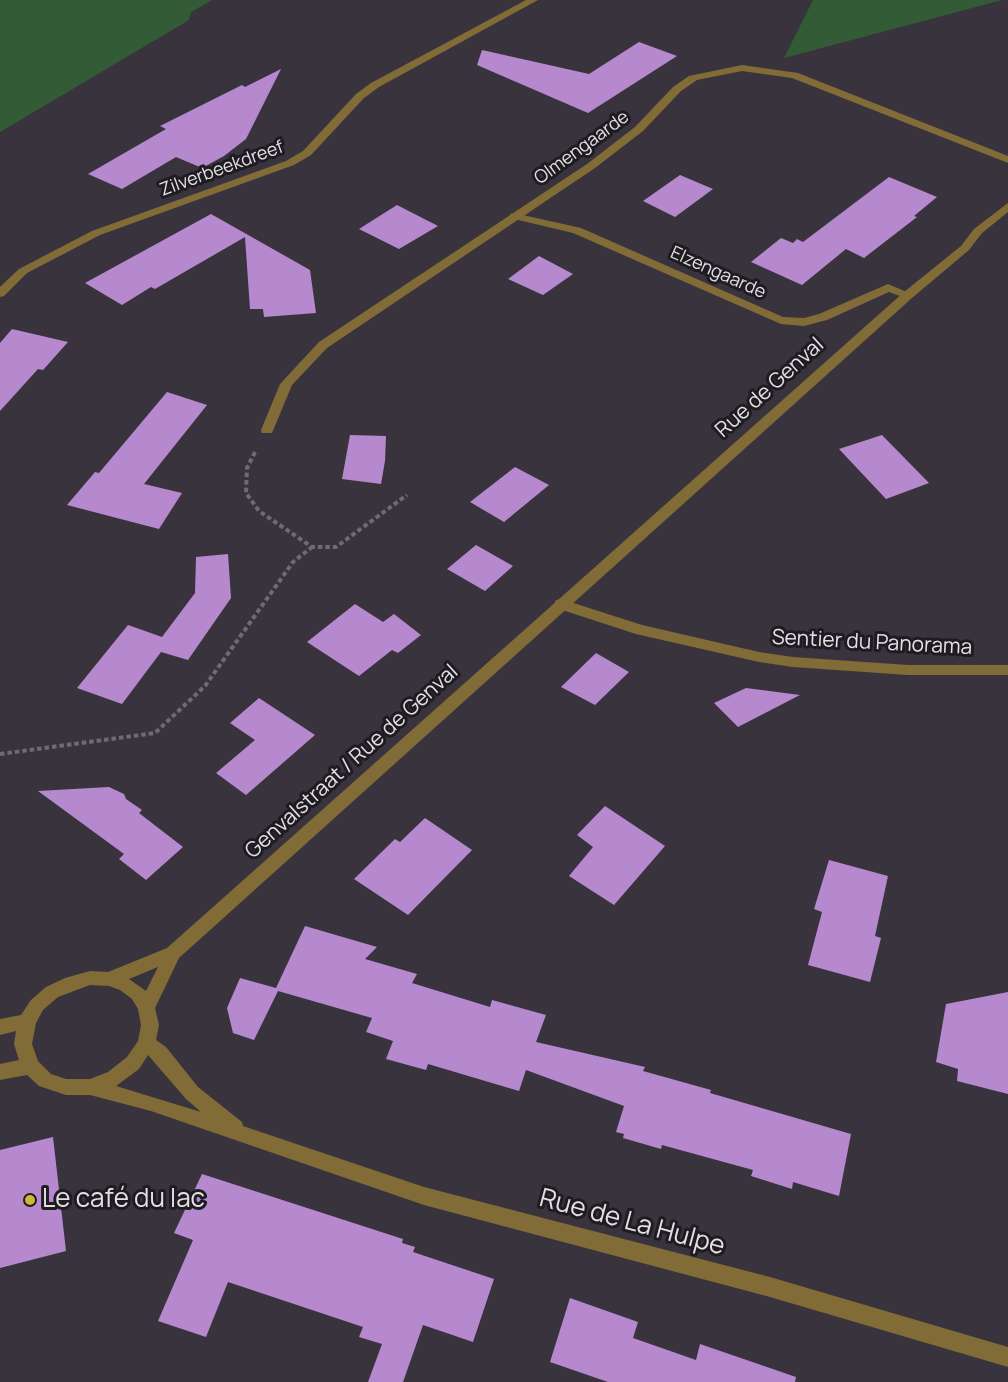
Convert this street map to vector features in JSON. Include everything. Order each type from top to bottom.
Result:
[{"type":"street","name":"Zilverbeekdreef","points":[[0,293],[23,272],[96,233],[290,163],[307,153],[360,96],[375,85],[533,0]]},
{"type":"street","name":"Olmengaarde","points":[[267,430],[286,384],[323,345],[591,166],[632,136],[677,89],[693,78],[742,68],[794,75],[1008,160]]},
{"type":"street","name":"Rue de Genval","points":[[561,604],[908,295],[965,248],[978,231],[1008,206]]},
{"type":"street","name":"Elzengaarde","points":[[514,216],[577,230],[781,320],[804,322],[823,317],[888,288],[908,295]]},
{"type":"street","name":"Sentier du Panorama","points":[[561,604],[641,630],[759,657],[793,662],[908,670],[1008,670]]},
{"type":"street","name":"Genvalstraat / Rue de Genval","points":[[110,979],[173,953],[561,604]]},
{"type":"street","name":"Genvalstraat / Rue de Genval","points":[[146,1008],[173,953]]},
{"type":"street","points":[[110,979],[126,985],[138,994],[146,1008],[150,1025],[146,1043],[133,1063],[114,1078],[90,1087],[66,1088],[45,1080],[30,1066],[23,1044],[27,1022],[37,1005],[52,992],[80,980],[110,979]]},
{"type":"street","points":[[0,1027],[27,1022]]},
{"type":"street","name":"Rue de La Hulpe","points":[[146,1043],[160,1053],[192,1093],[244,1136]]},
{"type":"street","points":[[0,1072],[30,1066]]},
{"type":"street","name":"Rue de La Hulpe","points":[[90,1087],[151,1103],[424,1196],[770,1287],[1008,1357]]},
{"type":"path","points":[[267,430],[246,468],[246,494],[259,511],[312,547],[336,547],[407,495]]},
{"type":"path","points":[[0,754],[154,733],[205,686],[293,562],[312,547]]},
{"type":"green space","points":[[0,0],[212,0],[191,12],[189,20],[0,132]]},
{"type":"green space","points":[[813,0],[1002,0],[784,58]]},
{"type":"building","points":[[639,42],[677,56],[588,113],[477,65],[482,50],[589,74]]},
{"type":"building","points":[[281,69],[246,139],[224,156],[202,168],[176,157],[122,189],[88,174],[166,129],[160,126],[242,85],[245,87]]},
{"type":"building","points":[[680,175],[713,189],[675,217],[643,201]]},
{"type":"building","points":[[889,177],[937,197],[914,216],[917,217],[864,258],[846,249],[802,285],[751,262],[781,238],[793,243],[797,239],[803,242]]},
{"type":"building","points":[[397,205],[438,226],[399,249],[359,229]]},
{"type":"building","points":[[211,214],[310,270],[316,313],[264,317],[263,309],[250,309],[245,237],[155,289],[151,287],[122,305],[85,283]]},
{"type":"building","points":[[539,256],[573,274],[543,295],[508,279]]},
{"type":"building","points":[[12,329],[68,342],[43,370],[38,369],[0,411],[0,343]]},
{"type":"building","points":[[167,392],[207,405],[144,484],[182,493],[159,529],[67,505],[95,472],[99,473]]},
{"type":"building","points":[[350,435],[386,436],[381,484],[342,479]]},
{"type":"building","points":[[882,435],[929,483],[886,499],[839,449]]},
{"type":"building","points":[[515,467],[549,485],[504,522],[470,502]]},
{"type":"building","points":[[476,545],[513,566],[485,591],[447,569]]},
{"type":"building","points":[[228,554],[231,598],[188,660],[161,652],[122,704],[77,688],[128,625],[162,637],[195,593],[196,557]]},
{"type":"building","points":[[355,604],[383,622],[394,614],[421,635],[398,653],[392,650],[359,676],[307,642]]},
{"type":"building","points":[[596,653],[629,672],[595,705],[561,687]]},
{"type":"building","points":[[746,688],[800,695],[738,727],[714,703]]},
{"type":"building","points":[[259,698],[315,735],[246,795],[216,773],[255,740],[230,723]]},
{"type":"building","points":[[109,787],[124,794],[126,799],[142,810],[139,813],[183,847],[146,880],[119,859],[124,854],[38,791]]},
{"type":"building","points":[[605,806],[665,846],[614,905],[569,876],[593,847],[577,835]]},
{"type":"building","points":[[425,818],[472,850],[408,915],[354,879],[395,839],[400,842]]},
{"type":"building","points":[[829,860],[888,876],[875,936],[881,938],[870,982],[808,965],[822,912],[814,909]]},
{"type":"building","points":[[305,926],[377,947],[365,959],[417,974],[412,983],[490,1007],[492,1000],[546,1015],[536,1042],[645,1067],[643,1071],[711,1090],[710,1093],[851,1134],[839,1196],[793,1182],[792,1189],[751,1176],[753,1170],[662,1145],[661,1149],[623,1138],[624,1134],[616,1132],[624,1106],[526,1070],[519,1091],[428,1064],[426,1070],[386,1059],[393,1041],[366,1032],[372,1018],[278,991],[254,1040],[233,1033],[227,1008],[240,978],[276,988]]},
{"type":"building","points":[[1008,992],[1008,1094],[957,1081],[958,1069],[936,1062],[946,1004]]},
{"type":"building","name":"Le café du lac","points":[[53,1137],[66,1251],[0,1268],[0,1150]]},
{"type":"building","points":[[202,1174],[403,1239],[402,1243],[415,1247],[413,1252],[494,1279],[473,1342],[423,1325],[403,1382],[368,1382],[382,1344],[359,1337],[363,1327],[228,1282],[206,1337],[158,1321],[193,1240],[174,1233]]},
{"type":"building","points":[[570,1298],[638,1322],[633,1338],[696,1360],[700,1344],[796,1377],[795,1382],[608,1382],[550,1362]]},
{"type":"place","name":"Le café du lac","points":[[30,1200]]}]
